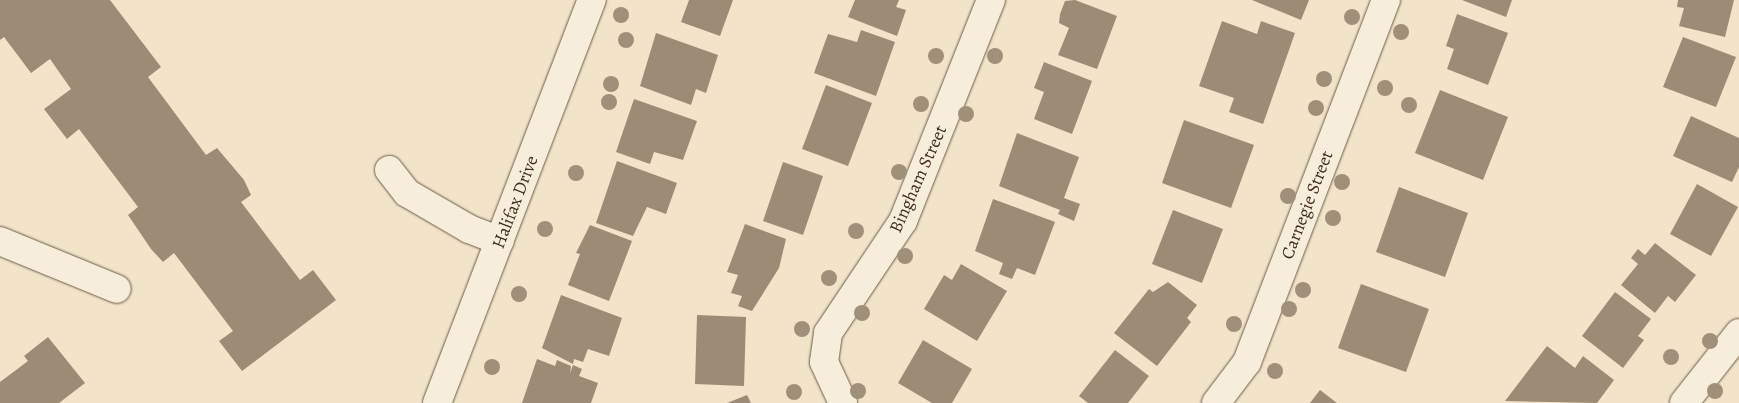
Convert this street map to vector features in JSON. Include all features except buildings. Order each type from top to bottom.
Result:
[{"type":"street","name":"Halifax Drive","points":[[437,403],[592,0]]},
{"type":"street","name":"Bingham Street","points":[[843,403],[824,362],[828,333],[903,221],[991,0]]},
{"type":"street","name":"Carnegie Street","points":[[1216,403],[1247,362],[1386,0]]},
{"type":"street","points":[[389,170],[407,193],[469,229],[500,241]]},
{"type":"street","points":[[0,242],[117,288]]},
{"type":"street","points":[[1684,403],[1739,333]]}]
